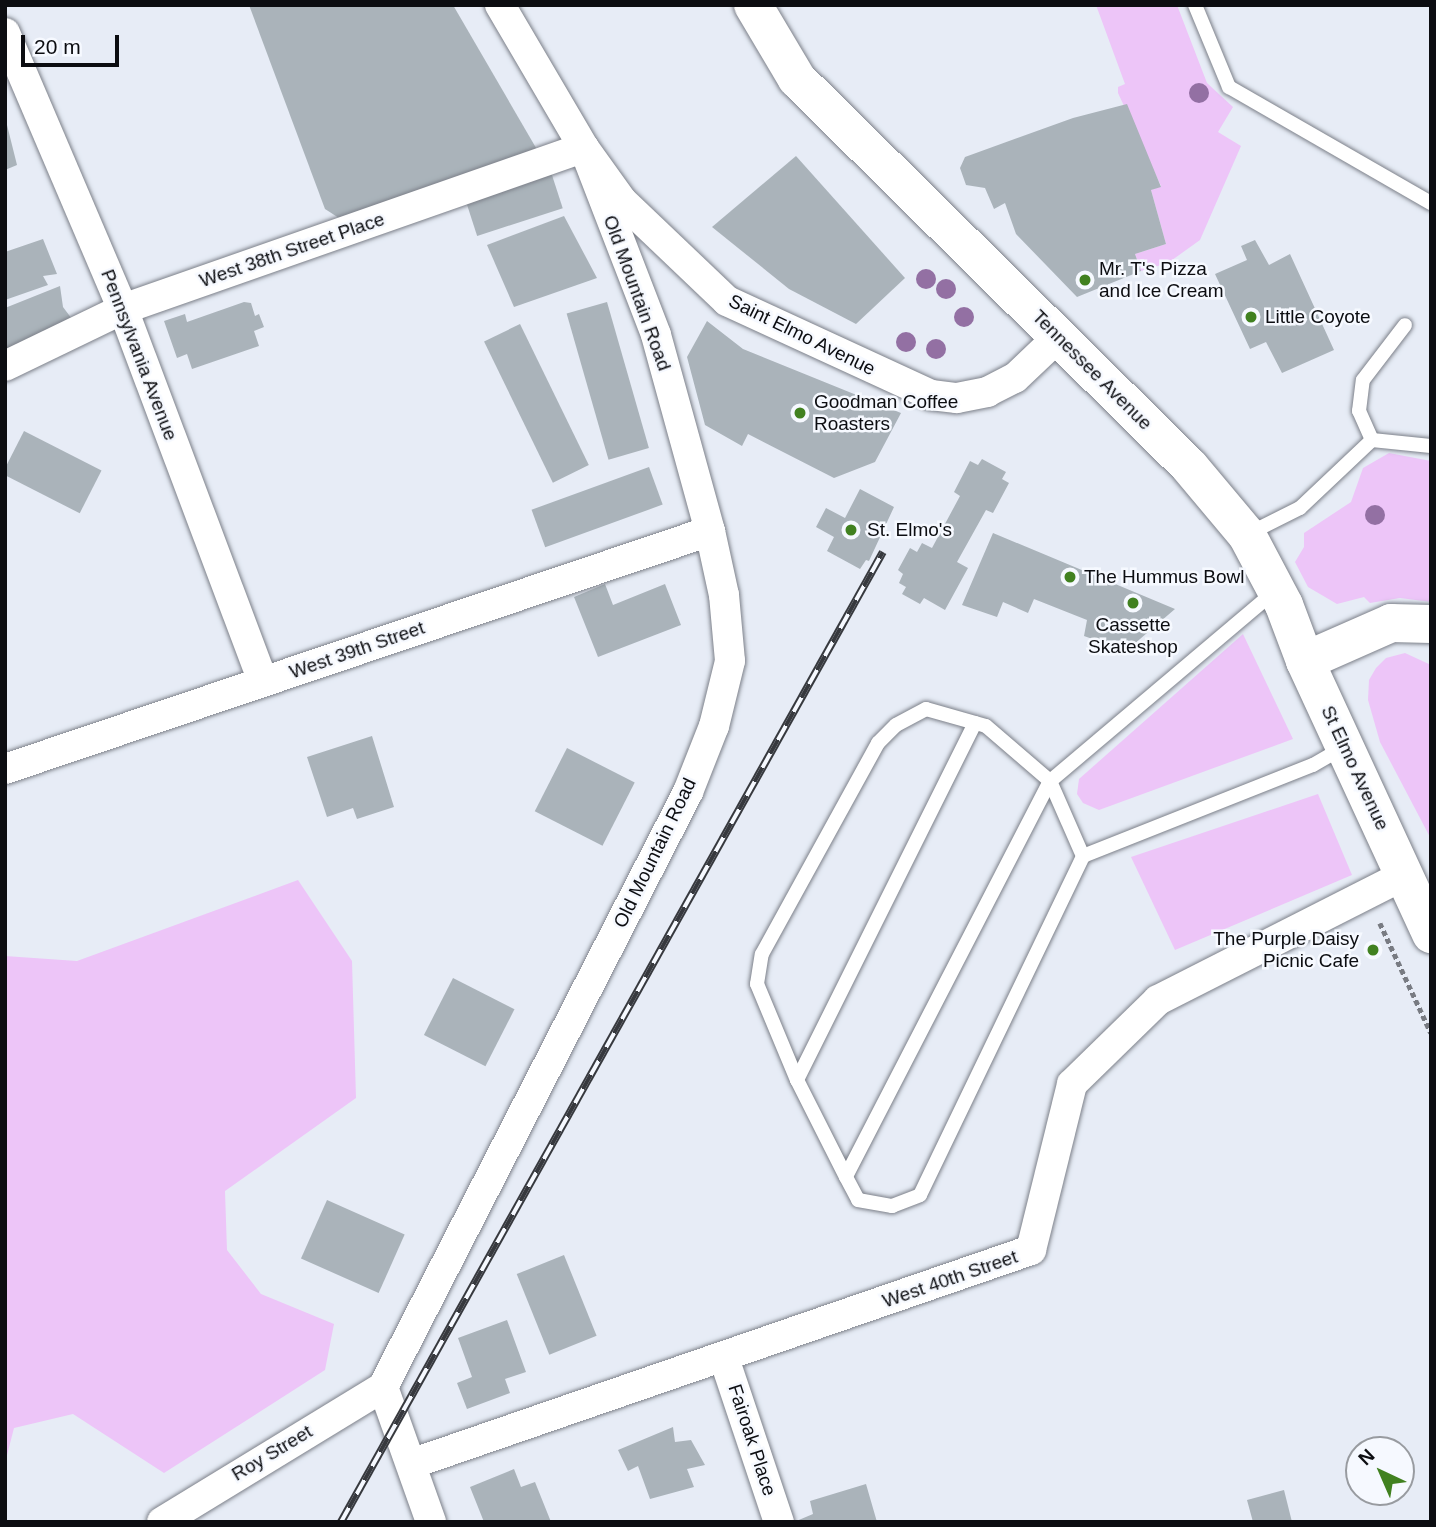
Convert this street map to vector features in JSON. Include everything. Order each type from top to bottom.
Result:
[{"type":"main road","name":"Tennessee Avenue","points":[[753,5],[797,79],[1189,466],[1247,535],[1276,590],[1305,661]]},
{"type":"main road","points":[[1305,661],[1391,624],[1431,624]]},
{"type":"main road","name":"St Elmo Avenue","points":[[1305,661],[1428,921]]},
{"type":"street","name":"Saint Elmo Avenue","points":[[500,5],[584,148],[622,201],[727,301],[931,395],[957,397],[987,392],[1015,378],[1058,337]]},
{"type":"street","name":"Pennsylvania Avenue","points":[[5,33],[123,309],[263,681]]},
{"type":"street","name":"West 38th Street Place","points":[[5,366],[123,309],[584,148]]},
{"type":"street","name":"Old Mountain Road","points":[[383,1387],[688,792],[714,726],[730,661],[724,595],[710,531],[656,335],[584,148]]},
{"type":"street","name":"West 39th Street","points":[[5,769],[710,531]]},
{"type":"street","name":"West 40th Street","points":[[411,1464],[1031,1250],[1072,1084],[1158,1000],[1404,875]]},
{"type":"street","name":"Fairoak Place","points":[[724,1358],[779,1522]]},
{"type":"street","points":[[383,1387],[431,1522]]},
{"type":"street","name":"Roy Street","points":[[162,1522],[383,1387]]},
{"type":"lane","points":[[1195,5],[1229,87],[1431,203]]},
{"type":"lane","points":[[1372,440],[1359,411],[1363,380],[1405,325]]},
{"type":"lane","points":[[1247,535],[1300,508],[1372,440],[1431,446]]},
{"type":"lane","points":[[846,1177],[1050,781],[1276,590]]},
{"type":"lane","points":[[1083,856],[1050,781],[986,726],[926,709],[896,725],[878,743],[762,954],[758,984],[797,1080],[858,1200],[892,1206],[920,1195],[1083,856],[1312,765],[1346,746]]},
{"type":"lane","points":[[797,1080],[975,723]]},
{"type":"path","points":[[1369,894],[1410,997],[1431,1033]]},
{"type":"shaded area","points":[[1096,5],[1177,5],[1207,83],[1233,107],[1218,132],[1241,146],[1200,240],[1168,263],[1141,271],[1135,254],[1166,244],[1151,190],[1161,186],[1118,93],[1118,87],[1125,84]]},
{"type":"shaded area","points":[[1389,453],[1431,461],[1431,602],[1400,598],[1370,603],[1364,597],[1337,604],[1308,587],[1295,562],[1304,547],[1304,533],[1351,502],[1363,468]]},
{"type":"shaded area","points":[[1243,634],[1293,739],[1099,810],[1083,803],[1077,794],[1079,779]]},
{"type":"shaded area","points":[[1405,653],[1431,665],[1431,839],[1380,742],[1368,700],[1369,680],[1376,668],[1386,658]]},
{"type":"shaded area","points":[[1318,794],[1352,875],[1175,950],[1131,857]]},
{"type":"shaded area","points":[[298,880],[352,961],[356,1098],[225,1191],[227,1250],[261,1294],[334,1324],[325,1370],[164,1473],[73,1414],[14,1428],[5,1463],[5,956],[77,961]]},
{"type":"building","points":[[249,5],[453,5],[539,153],[339,218],[325,209]]},
{"type":"building","points":[[1127,104],[1161,187],[1151,190],[1166,244],[1135,254],[1141,271],[1077,297],[1016,234],[1005,203],[994,209],[985,188],[966,185],[960,168],[965,157],[1073,118]]},
{"type":"building","points":[[7,125],[17,165],[5,170],[5,126]]},
{"type":"building","points":[[796,156],[905,278],[856,324],[789,289],[712,227]]},
{"type":"building","points":[[551,172],[563,208],[477,236],[465,200]]},
{"type":"building","points":[[564,216],[597,278],[514,307],[487,245]]},
{"type":"building","points":[[43,239],[57,274],[43,276],[48,285],[5,300],[5,252]]},
{"type":"building","points":[[1255,240],[1269,265],[1290,254],[1334,350],[1282,373],[1266,342],[1250,349],[1215,274],[1247,260],[1241,246]]},
{"type":"building","points":[[60,286],[63,307],[72,319],[5,351],[5,308]]},
{"type":"building","points":[[244,302],[251,303],[255,316],[259,314],[264,327],[254,331],[259,346],[192,369],[187,354],[177,358],[164,321],[185,314],[187,322]]},
{"type":"building","points":[[607,302],[649,448],[609,460],[567,314]]},
{"type":"building","points":[[707,321],[743,349],[901,413],[875,462],[834,478],[748,434],[742,446],[705,425],[687,357]]},
{"type":"building","points":[[520,324],[589,465],[553,483],[484,342]]},
{"type":"building","points":[[24,431],[102,470],[80,513],[5,475],[5,468]]},
{"type":"building","points":[[982,459],[1006,472],[1002,479],[1009,483],[993,513],[986,510],[957,562],[968,568],[945,610],[924,598],[920,604],[902,594],[906,587],[899,583],[903,574],[898,570],[910,548],[917,552],[922,543],[932,548],[960,496],[954,492],[970,461],[978,465]]},
{"type":"building","points":[[649,467],[663,505],[545,547],[532,510]]},
{"type":"building","name":"St. Elmo's","points":[[860,489],[894,507],[869,561],[866,560],[860,569],[827,551],[834,537],[816,527],[826,508],[845,518]]},
{"type":"building","points":[[993,533],[1175,609],[1126,651],[1084,636],[1087,620],[1034,599],[1028,613],[1003,602],[997,617],[962,605]]},
{"type":"building","points":[[605,584],[613,605],[665,584],[681,625],[598,657],[574,597]]},
{"type":"building","points":[[372,736],[394,807],[357,819],[353,808],[327,817],[307,757]]},
{"type":"building","points":[[567,748],[635,783],[602,846],[535,811]]},
{"type":"building","points":[[453,978],[514,1009],[485,1066],[424,1035]]},
{"type":"building","points":[[327,1200],[405,1235],[379,1293],[301,1258]]},
{"type":"building","points":[[564,1255],[597,1336],[549,1355],[517,1274]]},
{"type":"building","points":[[507,1320],[526,1372],[505,1379],[510,1393],[467,1409],[457,1383],[472,1377],[458,1338]]},
{"type":"building","points":[[673,1427],[675,1442],[691,1440],[705,1465],[687,1469],[694,1487],[650,1499],[638,1466],[628,1471],[618,1450]]},
{"type":"building","points":[[514,1469],[521,1487],[535,1482],[551,1522],[484,1522],[470,1487]]},
{"type":"building","points":[[866,1484],[877,1522],[794,1522],[813,1514],[810,1501]]},
{"type":"building","points":[[1284,1490],[1292,1522],[1253,1522],[1247,1500]]},
{"type":"railway","points":[[341,1522],[883,552]]},
{"type":"place","name":"Mr. T's Pizza and Ice Cream","points":[[1085,280]]},
{"type":"place","name":"Little Coyote","points":[[1251,317]]},
{"type":"place","name":"Goodman Coffee Roasters","points":[[800,413]]},
{"type":"place","name":"St. Elmo's","points":[[851,530]]},
{"type":"place","name":"The Hummus Bowl","points":[[1070,577]]},
{"type":"place","name":"Cassette Skateshop","points":[[1133,603]]},
{"type":"place","name":"The Purple Daisy Picnic Cafe","points":[[1373,950]]}]
